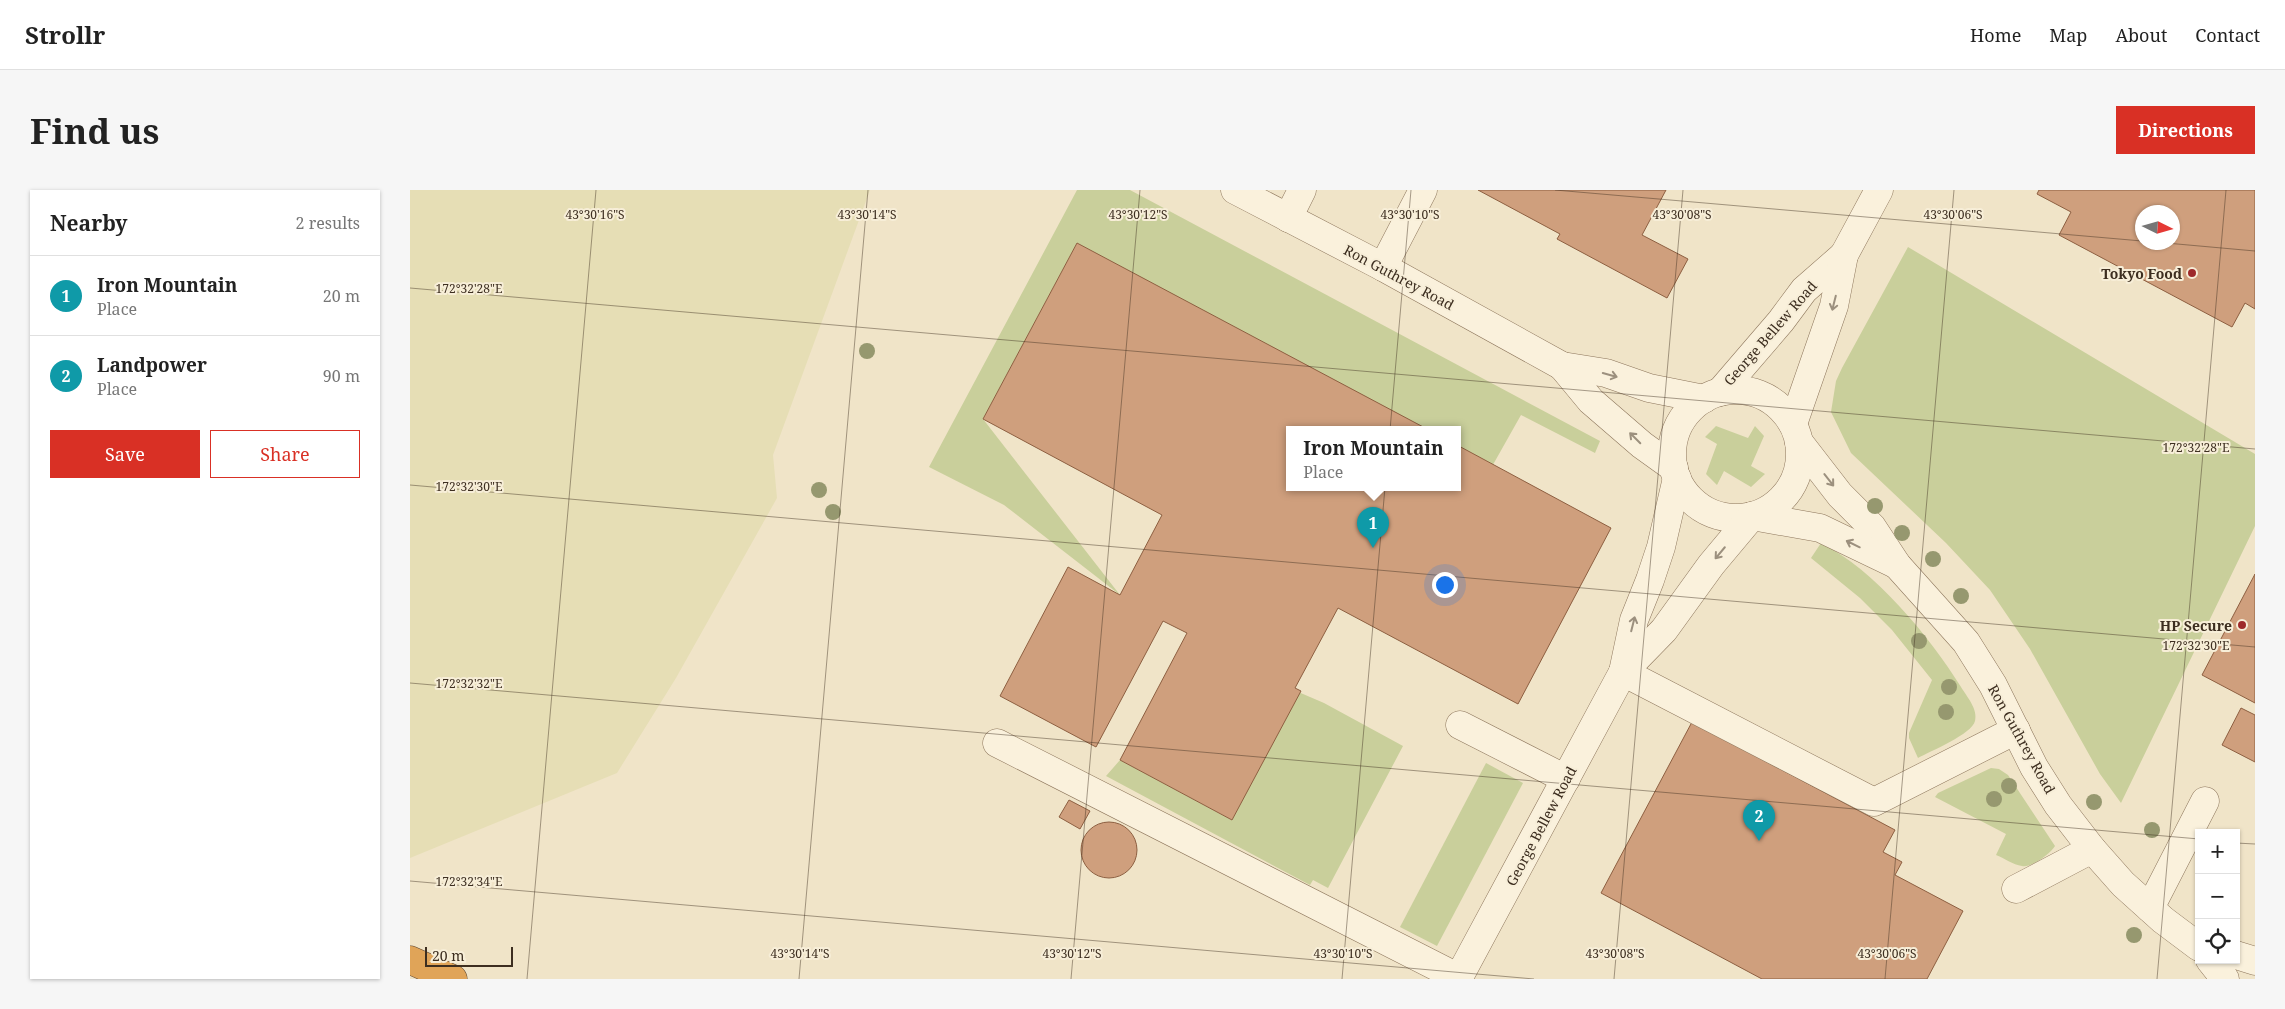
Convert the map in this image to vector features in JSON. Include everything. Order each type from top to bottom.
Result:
[{"type":"highway","points":[[410,960],[453,979]]},
{"type":"street","name":"Ron Guthrey Road","points":[[1235,190],[1383,267],[1562,366],[1606,373],[1649,388],[1712,396]]},
{"type":"street","points":[[1288,218],[1302,190]]},
{"type":"street","points":[[1383,267],[1423,190]]},
{"type":"street","name":"George Bellew Road","points":[[1796,433],[1834,306],[1844,255],[1879,190]]},
{"type":"street","name":"George Bellew Road","points":[[1712,396],[1782,321],[1804,290],[1844,255]]},
{"type":"street","name":"Ron Guthrey Road","points":[[1562,366],[1591,401],[1675,473]]},
{"type":"street","points":[[1741,390],[1761,395],[1779,407],[1796,433],[1800,461],[1795,480],[1784,496],[1770,509],[1752,516],[1734,518],[1716,515],[1699,507],[1686,494],[1675,473],[1673,448],[1678,428],[1688,412],[1712,396],[1741,390]]},
{"type":"street","name":"Ron Guthrey Road","points":[[1796,433],[1840,495],[1872,527],[1897,565],[1966,642],[1993,685],[2034,767],[2053,797],[2092,849],[2123,884],[2195,944]]},
{"type":"street","name":"George Bellew Road","points":[[1458,979],[1623,672],[1634,620],[1653,572],[1665,533],[1675,473]]},
{"type":"street","name":"Ron Guthrey Road","points":[[1752,516],[1820,528],[1897,565]]},
{"type":"street","name":"George Bellew Road","points":[[1623,672],[1664,630],[1711,565],[1752,516]]},
{"type":"street","points":[[1623,672],[1874,802],[2016,730]]},
{"type":"street","points":[[1460,725],[1566,779]]},
{"type":"street","points":[[997,744],[1458,979]]},
{"type":"street","points":[[2150,908],[2205,801]]},
{"type":"street","points":[[2016,889],[2092,849]]},
{"type":"street","points":[[2240,956],[2255,960]]},
{"type":"street","points":[[2213,964],[2224,979]]},
{"type":"shaded area","points":[[410,190],[870,190],[773,455],[777,498],[676,678],[617,773],[410,858]]},
{"type":"green space","points":[[1077,190],[1130,190],[1600,441],[1595,453],[1521,415],[1490,470],[1461,453],[1461,426],[1412,426],[1077,243],[983,419],[1120,595],[1004,505],[929,467]]},
{"type":"green space","points":[[1908,247],[2255,454],[2255,526],[2121,803],[2100,774],[2030,649],[1990,590],[1946,543],[1851,453],[1831,412],[1836,381],[1842,368]]},
{"type":"green space","points":[[1716,426],[1748,438],[1755,426],[1764,436],[1751,466],[1765,474],[1751,487],[1724,471],[1717,485],[1706,474],[1717,444],[1705,437]]},
{"type":"green space","points":[[1821,543],[1841,555],[1881,587],[1900,606],[1934,647],[1969,699],[1975,712],[1976,717],[1972,726],[1959,737],[1918,758],[1909,738],[1909,733],[1932,680],[1892,630],[1860,598],[1811,558]]},
{"type":"green space","points":[[1296,691],[1324,703],[1403,746],[1328,888],[1313,880],[1310,885],[1106,776],[1120,760],[1232,820]]},
{"type":"green space","points":[[1486,763],[1523,783],[1437,946],[1400,927]]},
{"type":"green space","points":[[1991,768],[1999,769],[2008,775],[2055,846],[2035,863],[2026,866],[2019,865],[1996,855],[2006,834],[1935,797],[1938,793]]},
{"type":"building","points":[[1478,190],[1666,190],[1642,235],[1688,259],[1667,298],[1557,239],[1560,234]]},
{"type":"building","name":"Tokyo Food","points":[[2039,190],[2255,190],[2255,309],[2245,303],[2232,327],[2059,235],[2071,212],[2037,194]]},
{"type":"building","points":[[1077,243],[1421,426],[1286,426],[1286,491],[1461,491],[1461,447],[1611,528],[1518,704],[1338,608],[1295,688],[1301,691],[1232,820],[1120,760],[1187,633],[1163,621],[1096,747],[1000,696],[1068,567],[1120,595],[1162,515],[983,419]]},
{"type":"building","name":"HP Secure","points":[[2255,574],[2255,703],[2202,675]]},
{"type":"building","points":[[2241,708],[2255,715],[2255,762],[2222,745]]},
{"type":"building","points":[[1692,722],[1895,830],[1883,852],[1902,862],[1895,875],[1963,911],[1927,979],[1762,979],[1601,893]]},
{"type":"building","points":[[1069,800],[1090,811],[1080,829],[1059,817]]},
{"type":"building","points":[[1109,822],[1120,824],[1129,830],[1135,839],[1137,850],[1135,861],[1129,870],[1120,876],[1109,878],[1098,876],[1089,870],[1083,861],[1081,850],[1083,839],[1089,830],[1098,824]]},
{"type":"place","name":"Tokyo Food","points":[[2192,273]]},
{"type":"place","name":"Iron Mountain","points":[[1373,548]]},
{"type":"place","name":"HP Secure","points":[[2242,625]]},
{"type":"place","name":"Landpower","points":[[1759,841]]}]
